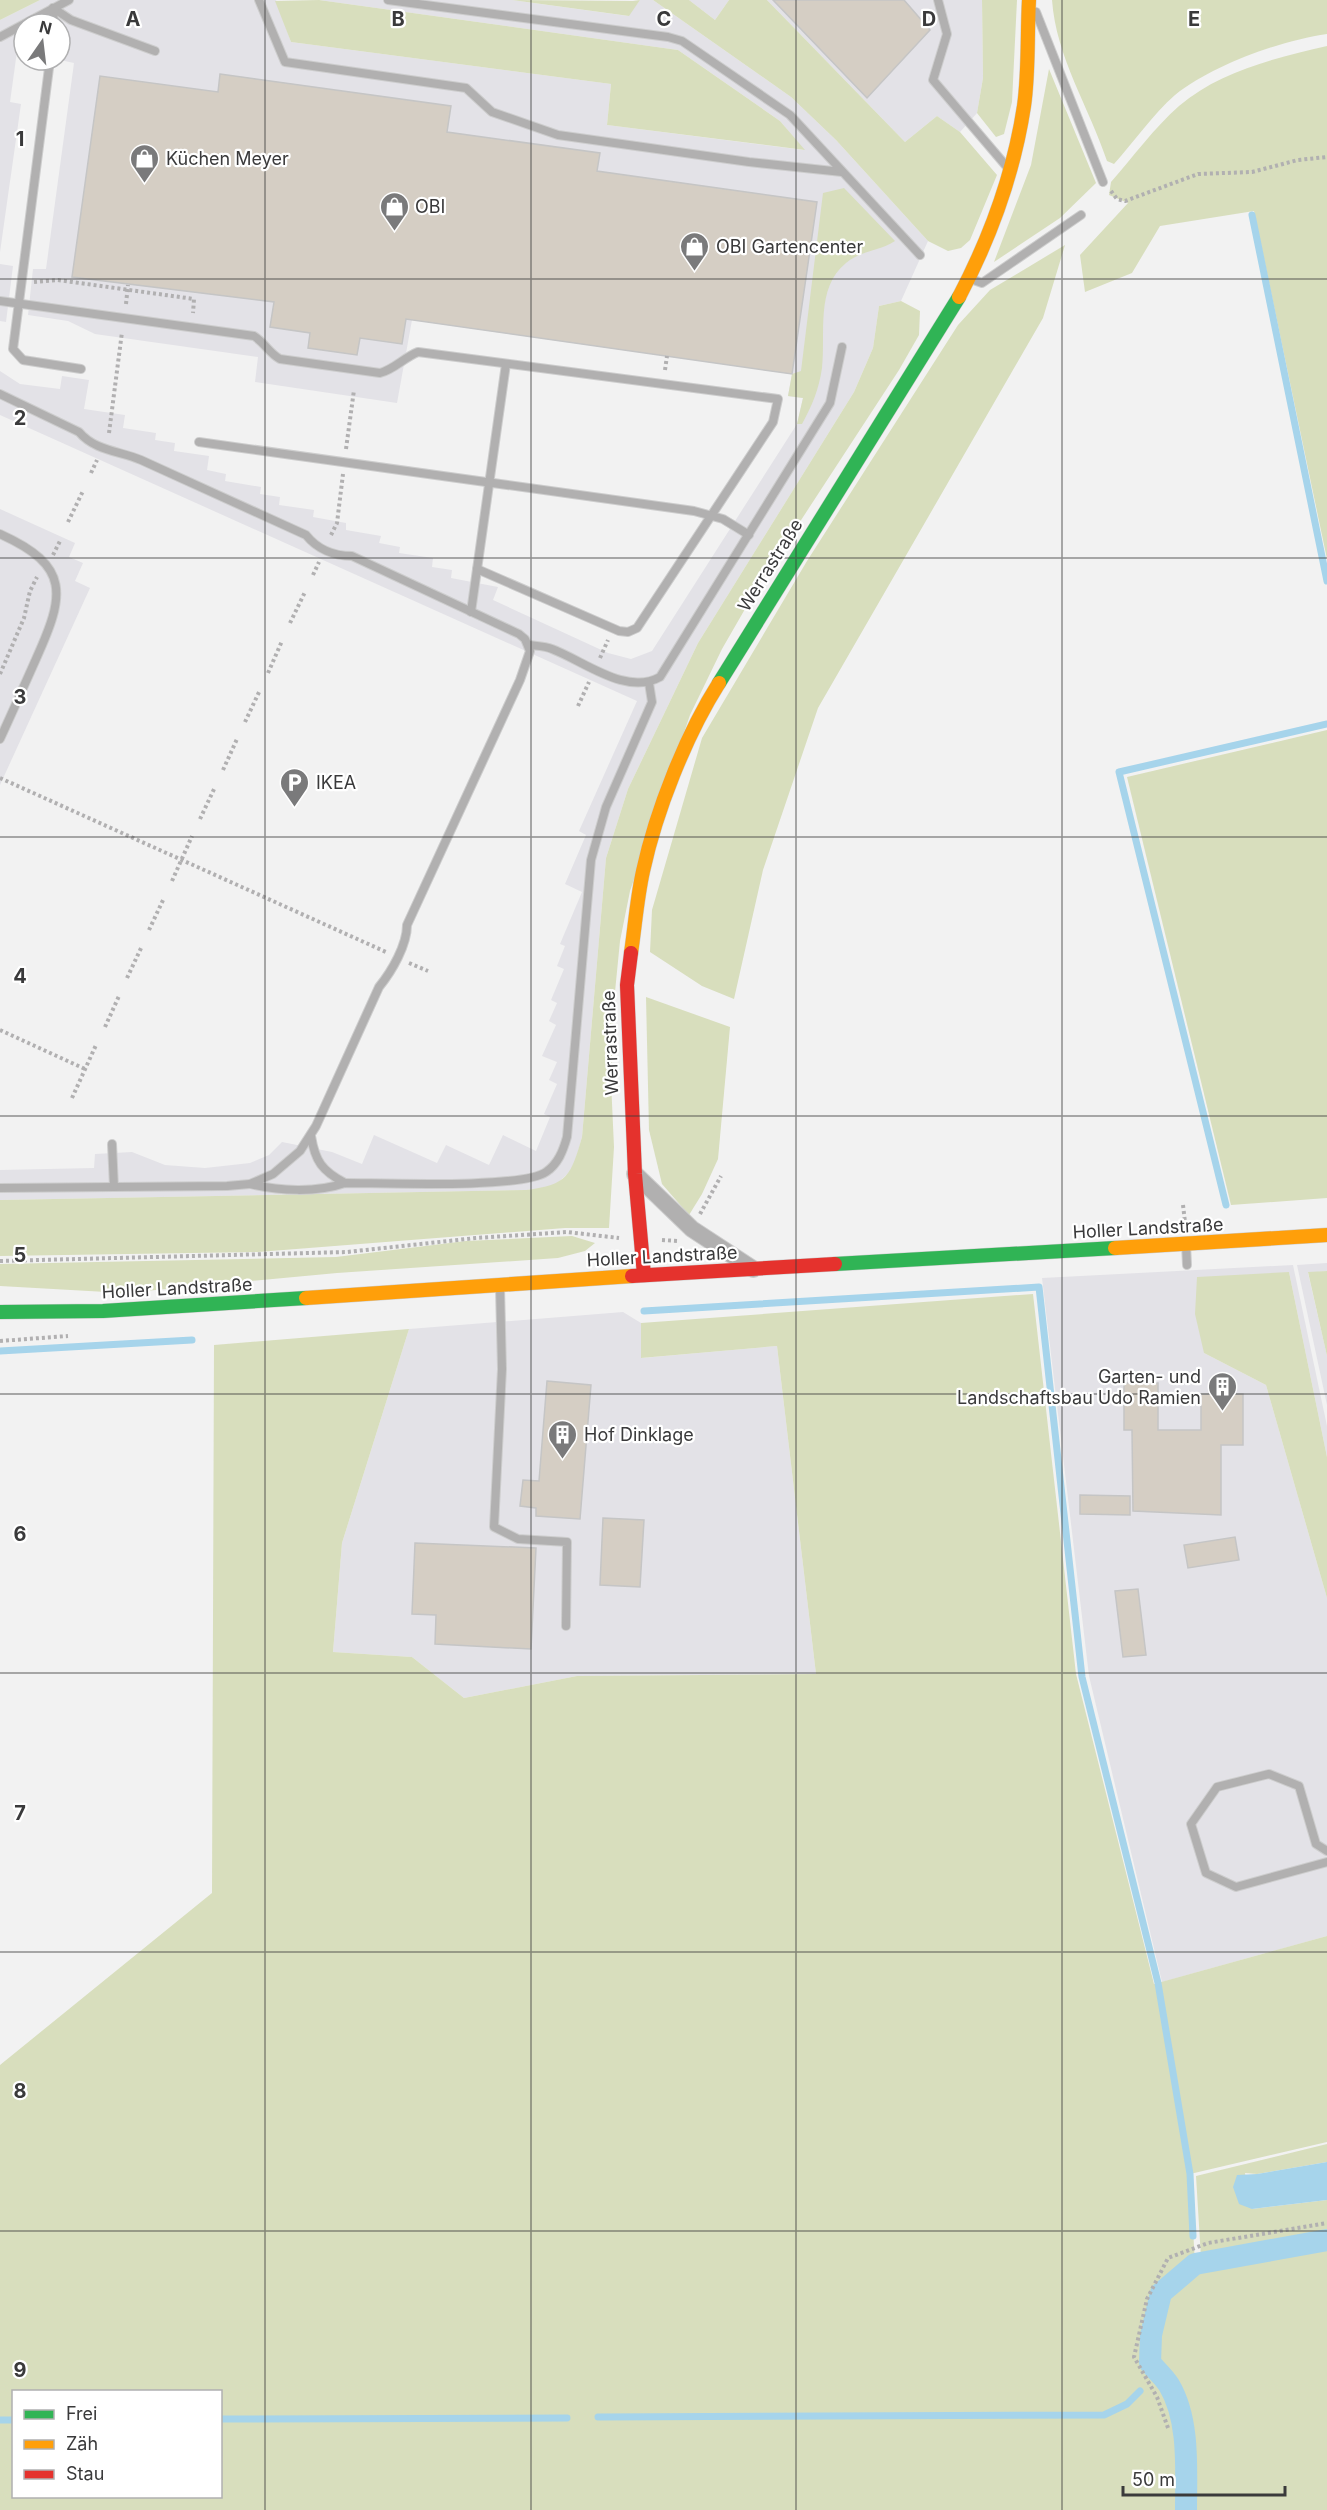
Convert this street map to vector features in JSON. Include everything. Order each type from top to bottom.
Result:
[{"type":"street","name":"Werrastraße","points":[[644,1275],[636,1174],[627,985],[643,870],[668,790],[698,718],[948,318],[983,251],[1011,172],[1024,104],[1030,0]]},
{"type":"street","points":[[636,1174],[667,1208],[692,1229],[753,1269]]},
{"type":"street","name":"Holler Landstraße","points":[[0,1312],[103,1311],[644,1275],[1327,1235]]},
{"type":"lane","points":[[0,37],[69,0]]},
{"type":"lane","points":[[259,0],[285,62],[466,88],[492,112],[558,135],[749,162],[842,172]]},
{"type":"lane","points":[[388,0],[656,35],[682,41],[790,115],[920,255]]},
{"type":"lane","points":[[938,0],[946,34],[933,80],[1011,172]]},
{"type":"lane","points":[[1030,0],[1103,182]]},
{"type":"lane","points":[[53,8],[53,12]]},
{"type":"lane","points":[[53,8],[71,20],[155,51]]},
{"type":"lane","points":[[48,72],[13,341],[17,355],[30,362],[81,369]]},
{"type":"lane","points":[[969,278],[982,283],[1081,215]]},
{"type":"lane","points":[[0,302],[254,336],[261,340],[270,354],[280,359],[380,373],[392,370],[409,355],[418,352],[778,399],[773,422],[637,628],[628,632],[613,629],[477,569]]},
{"type":"lane","points":[[0,394],[79,432],[85,439],[102,447],[142,461],[306,535],[312,543],[324,549],[340,556],[352,556],[519,634],[529,645],[549,647],[624,681],[650,683],[660,677],[830,403],[837,380],[842,347]]},
{"type":"lane","points":[[471,612],[506,364]]},
{"type":"lane","points":[[199,442],[694,511],[723,519],[748,535]]},
{"type":"lane","points":[[0,534],[22,544],[46,564],[54,578],[57,598],[52,624],[0,739]]},
{"type":"lane","points":[[250,1184],[273,1174],[289,1163],[311,1136],[379,987],[397,957],[407,934],[407,925],[527,664],[529,645]]},
{"type":"lane","points":[[0,1188],[250,1184],[271,1189],[331,1188],[345,1183],[517,1181],[545,1173],[562,1152],[569,1116],[591,860],[606,807],[652,702],[650,683]]},
{"type":"lane","points":[[311,1136],[316,1160],[321,1168],[345,1183]]},
{"type":"lane","points":[[112,1144],[114,1186]]},
{"type":"lane","points":[[1186,1244],[1187,1264]]},
{"type":"lane","points":[[500,1284],[502,1369],[495,1527],[518,1539],[567,1542],[566,1626]]},
{"type":"lane","points":[[1327,1851],[1316,1844],[1299,1786],[1269,1774],[1217,1787],[1191,1824],[1206,1873],[1236,1887],[1327,1862]]},
{"type":"path","points":[[1103,182],[1117,199],[1125,201],[1198,174],[1252,171],[1298,160],[1327,157]]},
{"type":"path","points":[[31,281],[58,280],[128,287],[194,299],[191,327]]},
{"type":"path","points":[[125,308],[128,287]]},
{"type":"path","points":[[109,433],[123,329]]},
{"type":"path","points":[[664,374],[667,356]]},
{"type":"path","points":[[346,453],[354,390]]},
{"type":"path","points":[[331,535],[337,523],[344,472]]},
{"type":"path","points":[[69,522],[83,491]]},
{"type":"path","points":[[53,555],[61,539]]},
{"type":"path","points":[[0,674],[24,618],[30,591],[39,573]]},
{"type":"path","points":[[290,623],[305,592]]},
{"type":"path","points":[[599,659],[608,639]]},
{"type":"path","points":[[268,673],[282,641]]},
{"type":"path","points":[[578,706],[590,678]]},
{"type":"path","points":[[245,722],[260,690]]},
{"type":"path","points":[[223,770],[237,739]]},
{"type":"path","points":[[0,778],[428,971]]},
{"type":"path","points":[[201,819],[215,787]]},
{"type":"path","points":[[172,880],[192,836]]},
{"type":"path","points":[[149,930],[164,898]]},
{"type":"path","points":[[127,978],[142,946]]},
{"type":"path","points":[[105,1027],[119,996]]},
{"type":"path","points":[[0,1030],[85,1069]]},
{"type":"path","points":[[72,1098],[96,1045]]},
{"type":"path","points":[[0,1261],[347,1252],[476,1238],[567,1232],[642,1240],[682,1241],[692,1229],[721,1176]]},
{"type":"path","points":[[1168,2428],[1157,2397],[1134,2356],[1147,2299],[1168,2258],[1208,2243],[1327,2223]]},
{"type":"shaded area","points":[[40,0],[276,0],[291,42],[611,84],[607,125],[804,150],[780,121],[678,50],[319,0],[512,0],[628,16],[640,0],[653,0],[791,97],[836,140],[928,241],[901,301],[879,306],[873,348],[854,392],[698,643],[628,789],[606,858],[582,1137],[573,1169],[553,1187],[526,1190],[0,1200],[0,1170],[94,1168],[95,1154],[132,1152],[165,1165],[205,1168],[250,1163],[269,1155],[282,1142],[332,1152],[362,1164],[374,1135],[437,1163],[446,1145],[489,1165],[503,1135],[536,1151],[550,1117],[544,1114],[557,1084],[549,1080],[557,1062],[542,1056],[556,1025],[549,1021],[557,1003],[551,1000],[564,969],[557,966],[565,946],[560,944],[582,892],[565,884],[586,835],[579,831],[637,701],[0,415],[0,371],[20,384],[60,389],[62,376],[89,380],[84,409],[125,415],[123,428],[156,433],[155,440],[175,443],[174,451],[209,456],[207,470],[226,474],[225,481],[261,487],[260,494],[280,497],[279,505],[314,510],[313,517],[346,523],[346,530],[381,536],[379,543],[400,547],[399,553],[433,558],[432,567],[452,570],[451,578],[498,587],[493,600],[608,653],[631,659],[652,651],[797,424],[803,398],[788,396],[792,374],[412,320],[397,403],[255,382],[258,357],[95,334],[68,321],[28,315],[33,269],[46,269],[74,63],[72,63],[72,12],[16,12]]},
{"type":"shaded area","points":[[689,0],[729,0],[715,20]]},
{"type":"shaded area","points":[[767,0],[982,0],[983,78],[977,113],[960,132],[937,116],[905,142]]},
{"type":"shaded area","points":[[12,14],[12,72],[14,72],[10,102],[21,104],[0,252],[0,20]]},
{"type":"shaded area","points":[[0,264],[13,266],[6,322],[0,321]]},
{"type":"shaded area","points":[[0,509],[75,543],[69,557],[83,563],[75,581],[90,588],[0,785]]},
{"type":"shaded area","points":[[1327,1263],[1327,1271],[1308,1273],[1327,1356],[1327,1405],[1297,1265]]},
{"type":"shaded area","points":[[1293,1265],[1327,1426],[1327,1457],[1289,1272],[1204,1353],[1266,1385],[1327,1598],[1327,1936],[1162,1982],[1089,1676],[1042,1278]]},
{"type":"shaded area","points":[[623,1312],[641,1323],[642,1358],[777,1346],[816,1674],[577,1676],[464,1698],[412,1657],[333,1652],[342,1543],[409,1329]]},
{"type":"green space","points":[[0,0],[40,0],[12,12],[0,20]]},
{"type":"green space","points":[[319,0],[678,50],[780,121],[805,150],[607,125],[611,84],[291,42],[275,1]]},
{"type":"green space","points":[[512,0],[633,1],[640,0],[629,16]]},
{"type":"green space","points":[[653,0],[689,0],[715,20],[729,0],[767,0],[905,142],[937,116],[960,132],[997,175],[970,240],[961,248],[948,251],[928,241],[836,140],[791,97]]},
{"type":"green space","points":[[982,0],[1017,0],[1012,102],[1004,134],[996,137],[977,113],[983,78]]},
{"type":"green space","points":[[1052,0],[1327,0],[1327,34],[1268,48],[1227,64],[1190,84],[1159,111],[1114,164],[1107,161],[1066,62]]},
{"type":"green space","points":[[1327,46],[1327,559],[1254,211],[1160,226],[1132,273],[1085,292],[1080,255],[1128,203],[1109,195],[1111,182],[1152,133],[1179,106],[1212,84],[1249,67]]},
{"type":"green space","points":[[1049,69],[1096,183],[1060,218],[994,262],[1031,165]]},
{"type":"green space","points":[[844,188],[895,241],[852,258],[836,273],[826,298],[819,383],[802,424],[797,424],[803,398],[788,396],[792,374],[801,371],[823,193]]},
{"type":"green space","points":[[1065,245],[1043,318],[818,708],[763,870],[734,999],[702,986],[650,952],[652,910],[702,738],[807,561],[958,325],[990,290]]},
{"type":"green space","points":[[901,301],[920,311],[919,335],[899,370],[760,583],[722,649],[690,715],[630,891],[620,941],[614,1002],[611,1081],[614,1147],[609,1228],[565,1228],[258,1252],[0,1256],[0,1200],[526,1190],[551,1185],[566,1176],[575,1161],[582,1137],[606,858],[628,789],[698,643],[854,392],[873,348],[879,306]]},
{"type":"green space","points":[[1327,730],[1327,1198],[1231,1205],[1127,777]]},
{"type":"green space","points":[[646,997],[730,1027],[718,1159],[702,1194],[689,1215],[662,1184],[649,1130]]},
{"type":"green space","points":[[572,1236],[595,1243],[585,1251],[558,1258],[337,1273],[124,1293],[0,1286],[0,1264],[336,1257],[466,1241]]},
{"type":"green space","points":[[1327,1271],[1327,1356],[1308,1272]]},
{"type":"green space","points":[[1289,1272],[1327,1457],[1327,1598],[1266,1385],[1204,1353],[1195,1314],[1197,1277]]},
{"type":"green space","points":[[1033,1294],[1076,1674],[1154,1984],[1327,1936],[1327,2142],[1190,2174],[1195,2264],[1327,2245],[1327,2510],[0,2510],[0,2065],[212,1893],[214,1345],[409,1329],[342,1543],[333,1652],[412,1657],[464,1698],[577,1676],[816,1674],[777,1346],[641,1358],[641,1323]]},
{"type":"green space","points":[[1327,2144],[1327,2162],[1257,2174],[1245,2173],[1252,2209],[1327,2200],[1327,2236],[1201,2258],[1196,2176]]},
{"type":"water","points":[[1327,2162],[1327,2200],[1252,2209],[1239,2204],[1233,2187],[1237,2175],[1257,2174]]},
{"type":"building","points":[[773,0],[904,0],[930,30],[867,98]]},
{"type":"building","points":[[220,74],[451,106],[447,132],[600,153],[597,171],[817,202],[792,374],[406,319],[402,344],[360,338],[357,355],[308,348],[310,333],[270,327],[274,302],[72,277],[100,76],[218,92]]},
{"type":"building","name":"Hof Dinklage","points":[[547,1381],[591,1385],[580,1519],[536,1516],[536,1508],[520,1506],[523,1480],[539,1481]]},
{"type":"building","points":[[1124,1383],[1158,1383],[1158,1430],[1201,1430],[1201,1394],[1243,1394],[1243,1445],[1221,1445],[1221,1515],[1133,1511],[1132,1430],[1124,1430]]},
{"type":"building","points":[[1080,1495],[1130,1496],[1130,1515],[1080,1514]]},
{"type":"building","points":[[603,1518],[644,1520],[640,1587],[600,1585]]},
{"type":"building","points":[[1235,1537],[1239,1560],[1188,1568],[1184,1545]]},
{"type":"building","points":[[415,1543],[536,1548],[531,1649],[435,1644],[436,1615],[412,1614]]},
{"type":"building","points":[[1138,1589],[1146,1655],[1123,1657],[1115,1591]]},
{"type":"waterway","points":[[1252,215],[1327,581]]},
{"type":"waterway","points":[[1226,1205],[1119,772],[1327,724]]},
{"type":"waterway","points":[[644,1311],[1039,1287],[1082,1677],[1158,1983],[1190,2174],[1193,2236]]},
{"type":"waterway","points":[[0,1351],[192,1340]]},
{"type":"waterway","points":[[1186,2510],[1186,2462],[1181,2414],[1169,2385],[1150,2363],[1151,2335],[1161,2293],[1195,2264],[1327,2240]]},
{"type":"waterway","points":[[598,2417],[1104,2415],[1127,2404],[1140,2391]]},
{"type":"waterway","points":[[222,2419],[567,2418]]},
{"type":"waterway","points":[[0,2420],[12,2420]]},
{"type":"traffic: fast","points":[[719,683],[959,297]]},
{"type":"traffic: fast","points":[[835,1264],[1115,1248]]},
{"type":"traffic: fast","points":[[0,1312],[103,1311],[306,1298]]},
{"type":"traffic: slow","points":[[959,297],[991,228],[1020,131],[1026,93],[1029,0]]},
{"type":"traffic: slow","points":[[631,953],[641,881],[664,799],[695,726],[719,683]]},
{"type":"traffic: slow","points":[[1115,1248],[1327,1235]]},
{"type":"traffic: slow","points":[[306,1298],[632,1276]]},
{"type":"traffic: jam","points":[[631,953],[627,985],[635,1174],[644,1275]]},
{"type":"traffic: jam","points":[[632,1276],[835,1264]]},
{"type":"place","name":"Küchen Meyer","points":[[145,184]]},
{"type":"place","name":"OBI","points":[[394,232]]},
{"type":"place","name":"OBI Gartencenter","points":[[695,272]]},
{"type":"place","name":"IKEA","points":[[295,808]]},
{"type":"place","name":"Garten- und Landschaftsbau Udo Ramien","points":[[1222,1412]]},
{"type":"place","name":"Hof Dinklage","points":[[563,1460]]}]
